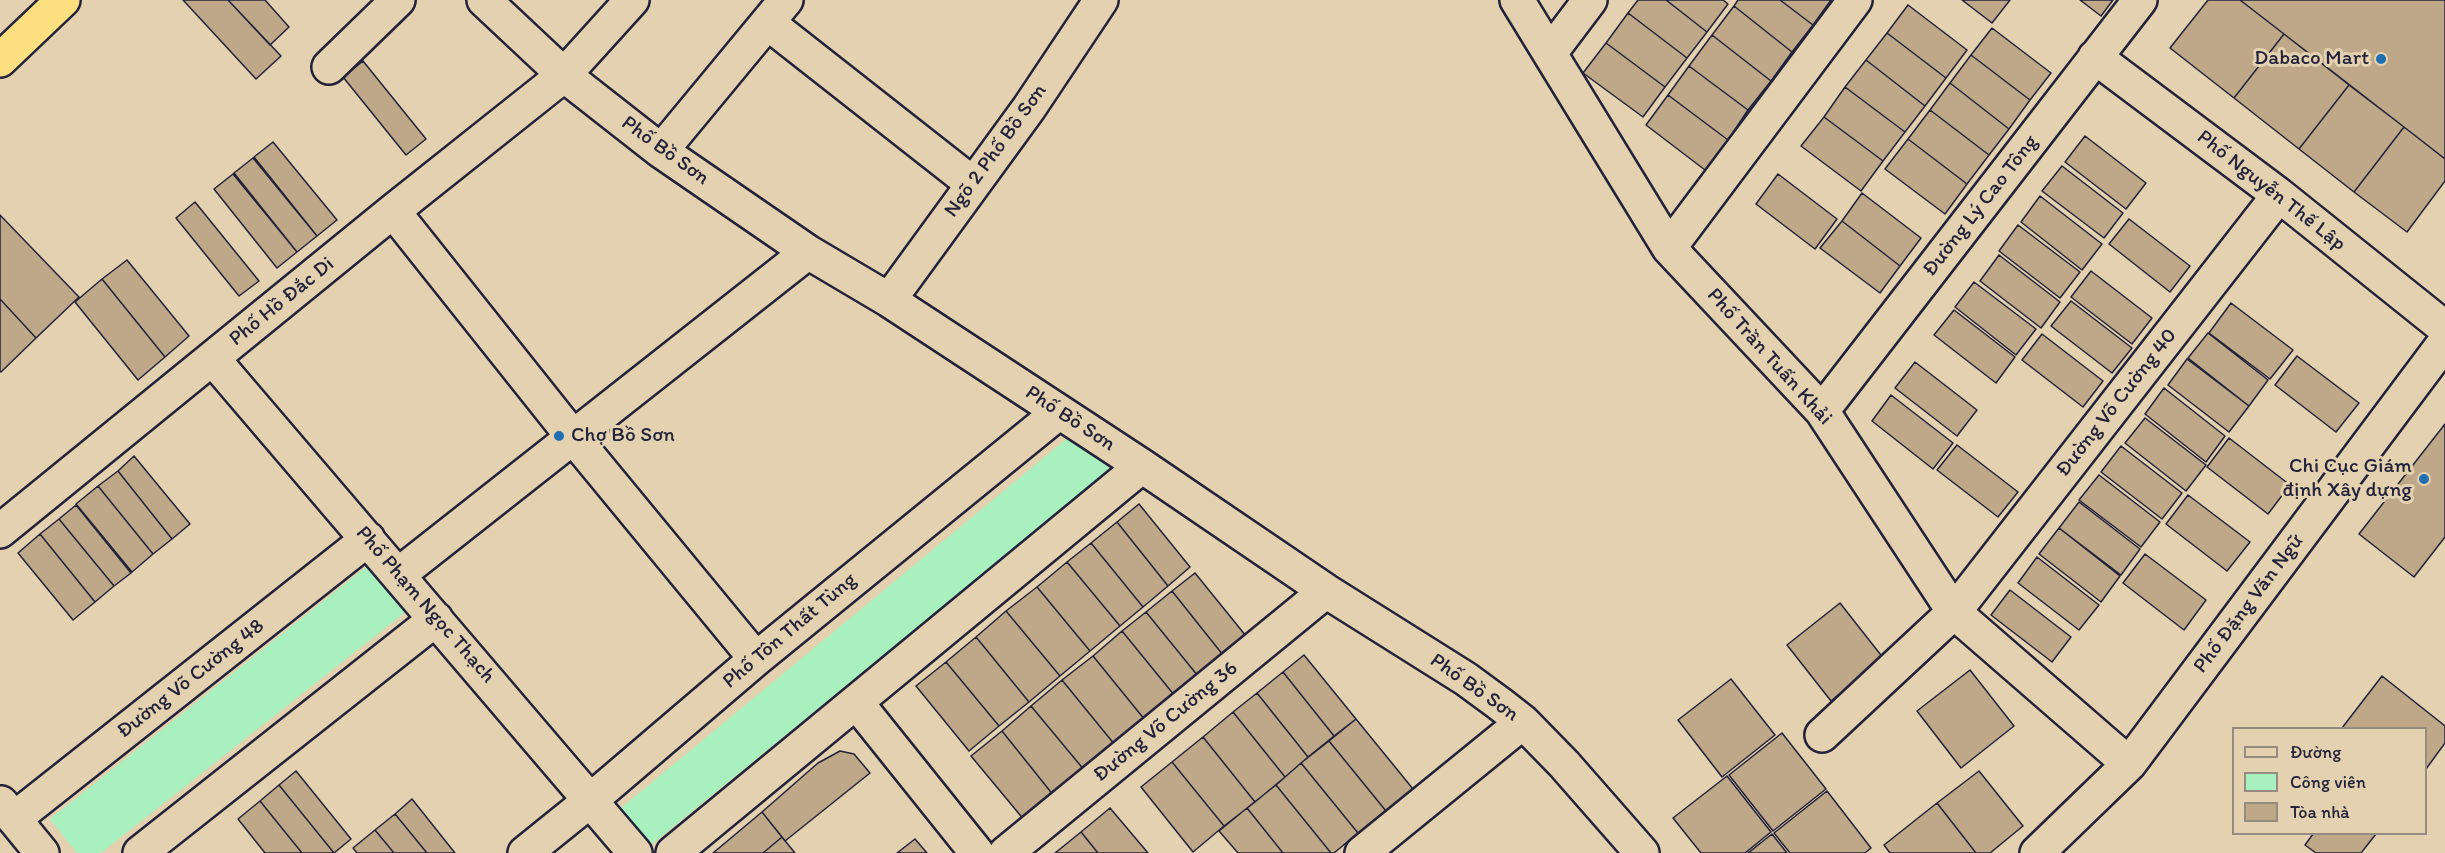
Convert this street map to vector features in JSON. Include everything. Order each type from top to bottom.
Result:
[{"type":"highway","points":[[0,60],[63,0]]},
{"type":"street","points":[[329,68],[398,0]]},
{"type":"street","name":"Phố Bồ Sơn","points":[[484,0],[564,75],[661,151],[808,252],[889,300],[1142,466],[1326,591],[1466,679],[1523,722],[1564,764],[1642,853]]},
{"type":"street","name":"Phố Hồ Đắc Di","points":[[0,531],[564,75],[632,0]]},
{"type":"street","name":"Ngõ 2 Phố Bồ Sơn","points":[[889,300],[1029,108],[1101,0]]},
{"type":"street","name":"Phố Trần Tuấn Khải","points":[[1517,0],[1669,248],[1822,411],[1954,612],[2129,764]]},
{"type":"street","points":[[1550,53],[1590,0]]},
{"type":"street","points":[[1669,248],[1855,0]]},
{"type":"street","name":"Đường Lý Cao Tông","points":[[1822,411],[2139,0]]},
{"type":"street","points":[[661,151],[777,11],[973,184]]},
{"type":"street","name":"Phố Nguyễn Thế Lập","points":[[2096,57],[2279,195],[2445,328]]},
{"type":"street","name":"Đường Võ Cường 40","points":[[1822,735],[1954,612],[2279,195]]},
{"type":"street","points":[[393,211],[573,437],[756,659]]},
{"type":"street","points":[[398,575],[808,252]]},
{"type":"street","name":"Phố Đặng Văn Ngữ","points":[[2037,853],[2129,764],[2445,342]]},
{"type":"street","name":"Phố Phạm Ngọc Thạch","points":[[213,359],[635,853]]},
{"type":"street","name":"Phố Tôn Thất Tùng","points":[[525,853],[592,800],[756,659],[1058,413]]},
{"type":"street","points":[[673,853],[1142,466]]},
{"type":"street","name":"Đường Võ Cường 48","points":[[7,811],[368,539]]},
{"type":"street","name":"Đường Võ Cường 36","points":[[1006,853],[1326,591]]},
{"type":"street","points":[[140,853],[436,619]]},
{"type":"street","points":[[856,702],[977,853]]},
{"type":"street","points":[[1362,853],[1523,722]]},
{"type":"street","points":[[7,811],[42,853]]},
{"type":"green space","points":[[1070,436],[1111,469],[651,845],[621,808]]},
{"type":"green space","points":[[371,563],[408,610],[101,853],[77,853],[50,819]]},
{"type":"building","points":[[183,0],[228,0],[281,56],[256,79]]},
{"type":"building","points":[[228,0],[265,0],[289,27],[270,45]]},
{"type":"building","points":[[1638,0],[1666,0],[1707,32],[1687,58],[1628,13]]},
{"type":"building","points":[[1666,0],[1723,0],[1728,4],[1707,32]]},
{"type":"building","points":[[1738,0],[1780,0],[1813,25],[1792,52],[1734,6]]},
{"type":"building","points":[[1780,0],[1831,0],[1813,25]]},
{"type":"building","points":[[1962,0],[2010,0],[1992,23]]},
{"type":"building","points":[[2080,0],[2113,0],[2101,16]]},
{"type":"building","points":[[2208,0],[2240,0],[2284,34],[2234,98],[2170,48]]},
{"type":"building","name":"Dabaco Mart","points":[[2240,0],[2445,0],[2445,159],[2404,127]]},
{"type":"building","points":[[1908,5],[1967,50],[1946,78],[1887,33]]},
{"type":"building","points":[[1734,6],[1792,52],[1771,81],[1712,35]]},
{"type":"building","points":[[1628,13],[1687,58],[1665,87],[1606,43]]},
{"type":"building","points":[[1992,28],[2051,73],[2030,100],[1971,55]]},
{"type":"building","points":[[1887,33],[1946,78],[1925,106],[1866,60]]},
{"type":"building","points":[[2284,34],[2349,85],[2299,149],[2234,98]]},
{"type":"building","points":[[1712,35],[1771,81],[1748,110],[1689,66]]},
{"type":"building","points":[[1606,43],[1665,87],[1643,117],[1583,73]]},
{"type":"building","points":[[1971,55],[2030,100],[2009,129],[1950,83]]},
{"type":"building","points":[[1866,60],[1925,106],[1905,132],[1845,87]]},
{"type":"building","points":[[363,61],[426,139],[406,155],[343,77]]},
{"type":"building","points":[[1689,66],[1748,110],[1728,140],[1668,95]]},
{"type":"building","points":[[1950,83],[2009,129],[1989,155],[1930,110]]},
{"type":"building","points":[[2349,85],[2404,127],[2354,192],[2299,149]]},
{"type":"building","points":[[1845,87],[1905,132],[1883,161],[1824,117]]},
{"type":"building","points":[[1668,95],[1728,140],[1705,170],[1646,125]]},
{"type":"building","points":[[1930,110],[1989,155],[1967,184],[1908,139]]},
{"type":"building","points":[[1824,117],[1883,161],[1861,191],[1801,146]]},
{"type":"building","points":[[2404,127],[2445,159],[2445,181],[2407,232],[2354,192]]},
{"type":"building","points":[[2085,136],[2146,183],[2126,209],[2065,162]]},
{"type":"building","points":[[1908,139],[1967,184],[1945,214],[1885,169]]},
{"type":"building","points":[[273,142],[337,220],[317,236],[254,157]]},
{"type":"building","points":[[253,158],[317,236],[297,252],[234,173]]},
{"type":"building","points":[[2062,166],[2123,213],[2104,238],[2042,191]]},
{"type":"building","points":[[233,174],[297,252],[277,268],[214,189]]},
{"type":"building","points":[[1778,174],[1837,219],[1815,249],[1756,204]]},
{"type":"building","points":[[1862,193],[1921,238],[1900,266],[1842,221]]},
{"type":"building","points":[[2040,196],[2102,244],[2082,270],[2021,222]]},
{"type":"building","points":[[195,202],[259,281],[239,296],[176,218]]},
{"type":"building","points":[[0,215],[79,297],[36,338],[0,299]]},
{"type":"building","points":[[2129,219],[2190,266],[2170,292],[2109,244]]},
{"type":"building","points":[[1842,221],[1900,266],[1880,293],[1820,248]]},
{"type":"building","points":[[2018,225],[2080,272],[2060,298],[1999,251]]},
{"type":"building","points":[[1999,255],[2060,302],[2041,328],[1980,281]]},
{"type":"building","points":[[127,260],[189,336],[165,357],[102,279]]},
{"type":"building","points":[[2091,271],[2152,318],[2132,344],[2071,297]]},
{"type":"building","points":[[102,279],[165,357],[138,380],[75,302]]},
{"type":"building","points":[[1974,282],[2036,329],[2016,355],[1955,307]]},
{"type":"building","points":[[0,299],[36,338],[1,372],[0,371]]},
{"type":"building","points":[[2071,301],[2132,348],[2112,373],[2051,326]]},
{"type":"building","points":[[2231,303],[2293,350],[2270,379],[2209,333]]},
{"type":"building","points":[[1954,310],[2015,357],[1996,383],[1934,335]]},
{"type":"building","points":[[2208,333],[2268,380],[2249,406],[2188,358]]},
{"type":"building","points":[[2042,334],[2103,381],[2083,407],[2022,360]]},
{"type":"building","points":[[2297,356],[2359,403],[2336,432],[2275,385]]},
{"type":"building","points":[[2187,359],[2249,406],[2229,432],[2168,385]]},
{"type":"building","points":[[1915,362],[1977,410],[1957,436],[1895,388]]},
{"type":"building","points":[[2164,388],[2225,436],[2206,462],[2145,414]]},
{"type":"building","points":[[1891,395],[1953,443],[1933,469],[1872,421]]},
{"type":"building","points":[[2145,418],[2206,465],[2186,491],[2125,443]]},
{"type":"building","name":"Chi Cục Giám định Xây dựng","points":[[2445,424],[2445,537],[2414,577],[2359,534]]},
{"type":"building","points":[[2229,438],[2290,485],[2268,514],[2207,467]]},
{"type":"building","points":[[1957,445],[2018,492],[1998,517],[1937,470]]},
{"type":"building","points":[[2121,446],[2182,493],[2162,519],[2101,472]]},
{"type":"building","points":[[134,456],[190,524],[172,539],[118,471]]},
{"type":"building","points":[[118,471],[172,539],[153,554],[98,486]]},
{"type":"building","points":[[2099,475],[2160,522],[2141,547],[2079,500]]},
{"type":"building","points":[[98,486],[153,554],[132,572],[76,504]]},
{"type":"building","points":[[2188,495],[2250,542],[2227,571],[2166,524]]},
{"type":"building","points":[[2079,502],[2140,549],[2121,575],[2059,528]]},
{"type":"building","points":[[1139,504],[1190,567],[1168,586],[1117,522]]},
{"type":"building","points":[[76,505],[131,573],[114,586],[59,519]]},
{"type":"building","points":[[59,519],[114,586],[95,602],[40,534]]},
{"type":"building","points":[[1117,522],[1168,586],[1143,607],[1091,543]]},
{"type":"building","points":[[2059,528],[2120,576],[2101,602],[2039,554]]},
{"type":"building","points":[[40,534],[95,602],[73,620],[18,553]]},
{"type":"building","points":[[1091,543],[1143,607],[1120,626],[1067,562]]},
{"type":"building","points":[[2145,554],[2206,600],[2184,630],[2123,583]]},
{"type":"building","points":[[2037,557],[2099,605],[2079,630],[2018,583]]},
{"type":"building","points":[[1067,562],[1120,626],[1090,651],[1037,587]]},
{"type":"building","points":[[1195,573],[1246,636],[1223,655],[1172,591]]},
{"type":"building","points":[[1037,587],[1090,651],[1060,676],[1006,611]]},
{"type":"building","points":[[2010,590],[2071,637],[2052,662],[1991,615]]},
{"type":"building","points":[[1172,591],[1223,655],[1198,676],[1146,612]]},
{"type":"building","points":[[1840,603],[1884,659],[1831,701],[1787,645]]},
{"type":"building","points":[[1006,611],[1060,676],[1029,702],[976,637]]},
{"type":"building","points":[[1146,612],[1198,676],[1175,696],[1122,631]]},
{"type":"building","points":[[1122,631],[1175,696],[1145,720],[1093,656]]},
{"type":"building","points":[[976,637],[1029,702],[999,726],[946,662]]},
{"type":"building","points":[[1304,655],[1356,719],[1334,736],[1283,672]]},
{"type":"building","points":[[1093,656],[1145,720],[1115,745],[1062,680]]},
{"type":"building","points":[[946,662],[999,726],[969,751],[916,686]]},
{"type":"building","points":[[1970,670],[2014,726],[1961,768],[1917,711]]},
{"type":"building","points":[[1283,672],[1334,736],[1308,757],[1257,693]]},
{"type":"building","points":[[2382,676],[2445,726],[2445,743],[2427,768],[2427,727],[2343,727]]},
{"type":"building","points":[[1731,679],[1775,735],[1722,777],[1678,720]]},
{"type":"building","points":[[1062,680],[1115,745],[1085,771],[1031,706]]},
{"type":"building","points":[[1257,693],[1308,757],[1285,777],[1233,712]]},
{"type":"building","points":[[1031,706],[1085,771],[1054,796],[1002,731]]},
{"type":"building","points":[[1233,712],[1285,777],[1255,802],[1203,737]]},
{"type":"building","points":[[1356,719],[1413,789],[1386,811],[1329,741]]},
{"type":"building","points":[[1002,731],[1054,796],[1025,821],[971,756]]},
{"type":"building","points":[[1782,733],[1826,789],[1773,831],[1729,775]]},
{"type":"building","points":[[1203,737],[1255,802],[1224,826],[1172,762]]},
{"type":"building","points":[[1329,741],[1386,811],[1358,833],[1301,763]]},
{"type":"building","points":[[840,751],[854,754],[870,773],[785,841],[762,812],[818,763]]},
{"type":"building","points":[[1172,762],[1224,826],[1193,852],[1141,787]]},
{"type":"building","points":[[1301,763],[1358,833],[1334,853],[1331,853],[1276,785]]},
{"type":"building","points":[[296,771],[351,839],[334,853],[279,785]]},
{"type":"building","points":[[1979,771],[2023,826],[1990,853],[1976,853],[1937,803]]},
{"type":"building","points":[[1727,776],[1771,832],[1745,853],[1701,853],[1673,818]]},
{"type":"building","points":[[279,785],[334,853],[302,853],[260,801]]},
{"type":"building","points":[[1276,785],[1331,853],[1283,853],[1247,808]]},
{"type":"building","points":[[1827,791],[1871,848],[1865,853],[1790,853],[1774,833]]},
{"type":"building","points":[[412,799],[455,853],[427,853],[395,814]]},
{"type":"building","points":[[260,801],[302,853],[265,853],[238,819]]},
{"type":"building","points":[[1937,803],[1976,853],[1890,853],[1884,845]]},
{"type":"building","points":[[1110,808],[1148,853],[1098,853],[1081,832]]},
{"type":"building","points":[[1247,808],[1283,853],[1238,853],[1219,831]]},
{"type":"building","points":[[762,812],[782,837],[763,853],[713,853]]},
{"type":"building","points":[[395,814],[427,853],[394,853],[375,830]]},
{"type":"building","points":[[375,830],[394,853],[357,853],[353,848]]},
{"type":"building","points":[[1081,832],[1098,853],[1055,853]]},
{"type":"building","points":[[1772,834],[1787,853],[1748,853]]},
{"type":"building","points":[[2312,835],[2375,835],[2361,853],[2316,853],[2305,845]]},
{"type":"building","points":[[782,837],[795,853],[763,853]]},
{"type":"building","points":[[915,839],[927,853],[897,853]]},
{"type":"place","name":"Dabaco Mart","points":[[2381,59]]},
{"type":"place","name":"Chợ Bồ Sơn","points":[[559,436]]},
{"type":"place","name":"Chi Cục Giám định Xây dựng","points":[[2424,479]]}]
